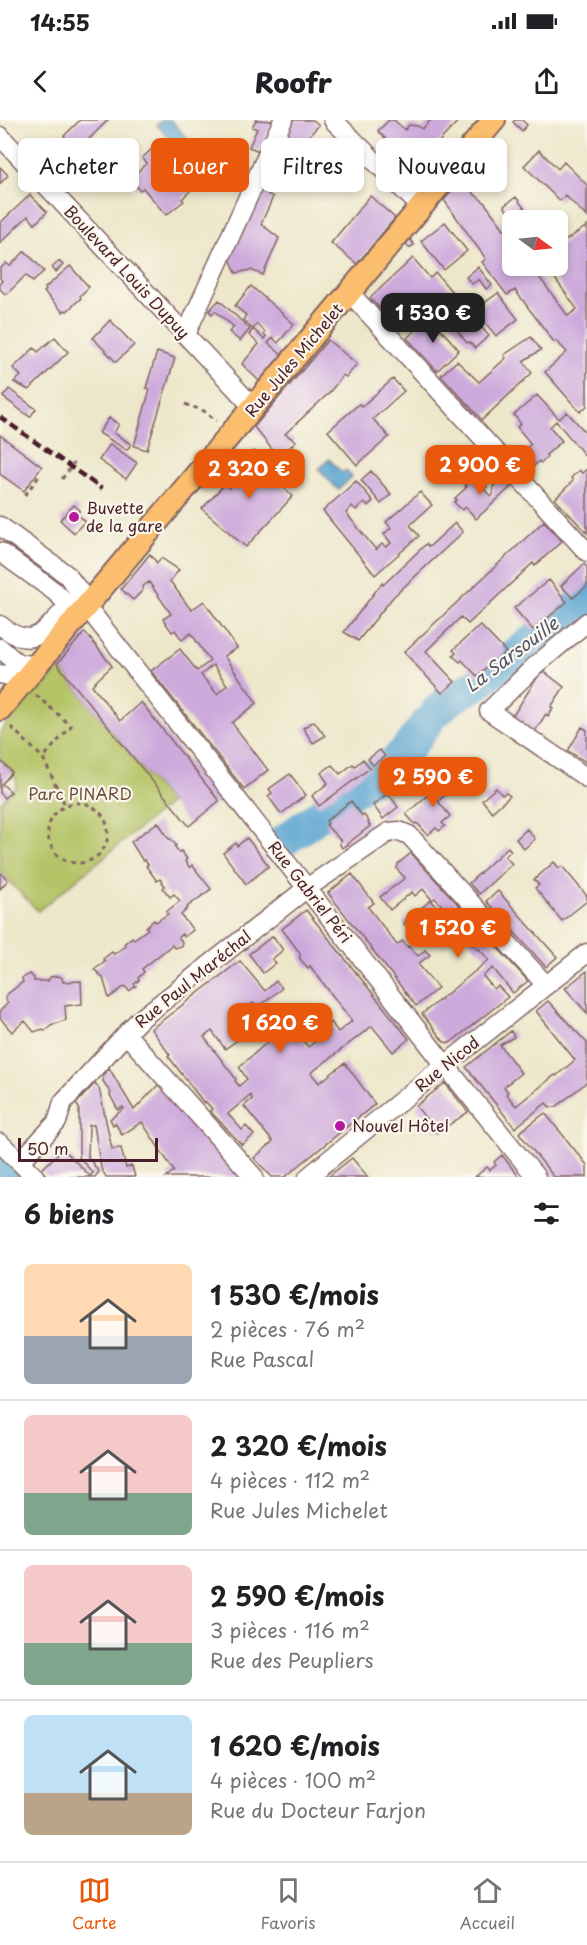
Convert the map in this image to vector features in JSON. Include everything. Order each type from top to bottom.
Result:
[{"type":"main road","name":"Rue Jules Michelet","points":[[4,716],[27,663],[232,434],[494,120]]},
{"type":"street","points":[[186,334],[283,120]]},
{"type":"street","points":[[333,120],[421,207]]},
{"type":"street","name":"Boulevard Louis Dupuy","points":[[0,136],[254,408]]},
{"type":"street","points":[[350,292],[587,552]]},
{"type":"street","points":[[0,526],[67,575],[80,592],[78,606],[39,636],[24,638],[9,632],[0,625]]},
{"type":"street","points":[[0,552],[78,606]]},
{"type":"street","name":"Rue Gabriel Péri","points":[[78,606],[307,888],[536,1177]]},
{"type":"street","points":[[587,622],[535,666],[489,711],[587,778]]},
{"type":"street","points":[[0,648],[27,663],[9,676],[0,674]]},
{"type":"street","name":"Rue Paul Maréchal","points":[[20,1162],[57,1122],[63,1102],[138,1021],[307,888],[389,832],[399,831],[409,835],[546,985]]},
{"type":"street","name":"Rue Nicod","points":[[308,1177],[587,953]]},
{"type":"street","points":[[126,1034],[254,1177]]},
{"type":"street","points":[[0,1143],[35,1177]]},
{"type":"path","points":[[185,404],[204,411],[232,434]]},
{"type":"path","points":[[62,478],[74,463]]},
{"type":"path","points":[[25,495],[40,475]]},
{"type":"path","points":[[32,692],[71,726],[43,758]]},
{"type":"path","points":[[4,716],[43,758],[65,805]]},
{"type":"path","points":[[83,803],[100,812],[105,820],[107,838],[104,847],[91,860],[73,862],[64,860],[51,846],[48,827],[51,818],[65,805],[83,803]]},
{"type":"green space","name":"Parc PINARD","points":[[57,664],[170,803],[38,911],[0,872],[0,803],[16,787],[17,782],[12,772],[0,760],[0,732]]},
{"type":"water","points":[[162,120],[171,120],[187,138],[169,138],[157,125]]},
{"type":"water","points":[[329,459],[342,473],[346,470],[352,477],[338,490],[319,469]]},
{"type":"building","points":[[80,120],[108,120],[90,138],[66,138],[64,136]]},
{"type":"building","points":[[256,120],[273,121],[265,138],[261,138],[259,151],[249,147],[257,129],[252,127]]},
{"type":"building","points":[[291,120],[313,120],[319,125],[309,136],[310,138],[283,138]]},
{"type":"building","points":[[389,120],[394,120],[405,130],[409,125],[422,129],[431,120],[459,120],[442,138],[385,138],[378,131]]},
{"type":"building","points":[[522,120],[527,125],[522,131],[513,122]]},
{"type":"building","points":[[151,150],[151,192],[189,192],[182,199],[184,201],[166,215],[143,188],[139,189],[139,171],[147,163],[142,158]]},
{"type":"building","points":[[539,150],[558,169],[564,162],[587,185],[587,217],[565,195],[560,201],[524,166]]},
{"type":"building","points":[[0,167],[8,175],[0,184]]},
{"type":"building","points":[[259,189],[273,197],[261,224],[279,238],[263,275],[251,270],[236,273],[230,258]]},
{"type":"building","points":[[451,192],[472,192],[484,202],[502,226],[502,276],[538,276],[568,316],[577,309],[553,276],[568,276],[568,239],[587,226],[587,406],[580,412],[545,372],[567,352],[556,341],[554,342],[515,290],[507,295],[482,262],[486,259],[444,200]]},
{"type":"building","points":[[30,195],[47,212],[35,224],[28,216],[0,243],[0,223]]},
{"type":"building","points":[[370,196],[395,218],[357,264],[331,243]]},
{"type":"building","points":[[516,197],[526,210],[507,210],[504,206]]},
{"type":"building","points":[[445,222],[467,251],[444,270],[421,241]]},
{"type":"building","points":[[410,239],[414,245],[409,248],[406,244]]},
{"type":"building","points":[[25,251],[44,271],[33,282],[26,275],[6,295],[0,289],[2,281],[0,269],[6,263],[10,266]]},
{"type":"building","points":[[413,258],[430,278],[436,273],[489,336],[475,348],[469,342],[467,343],[448,319],[446,321],[429,301],[399,329],[370,298]]},
{"type":"building","points":[[59,261],[63,265],[56,272],[52,268]]},
{"type":"building","points":[[70,266],[89,287],[80,296],[81,298],[63,312],[44,292],[45,288]]},
{"type":"building","points":[[478,267],[492,285],[486,289],[479,279],[472,284],[466,277]]},
{"type":"building","points":[[251,286],[294,324],[278,343],[273,338],[268,343],[282,355],[260,382],[242,364],[259,344],[249,335],[253,329],[243,320],[246,315],[235,306]],"holes":[[[257,324],[265,332],[264,339],[253,329]]]},
{"type":"building","points":[[498,293],[518,319],[496,336],[475,310]]},
{"type":"building","points":[[219,300],[250,329],[240,341],[229,332],[234,327],[215,311],[212,314],[209,311]]},
{"type":"building","points":[[430,317],[459,350],[437,371],[407,338]]},
{"type":"building","points":[[110,320],[134,345],[116,362],[93,338]]},
{"type":"building","points":[[55,337],[68,352],[29,390],[14,382],[21,376],[13,368],[34,348],[38,352]]},
{"type":"building","points":[[531,337],[541,350],[523,361],[532,373],[482,420],[441,375],[457,361],[479,382],[506,358],[504,355]]},
{"type":"building","points":[[328,340],[357,364],[346,377],[343,375],[329,393],[285,434],[296,441],[279,458],[254,427]]},
{"type":"building","points":[[157,352],[175,358],[147,450],[134,446],[150,389],[146,388]]},
{"type":"building","points":[[393,379],[404,391],[373,419],[389,437],[357,465],[328,431]]},
{"type":"building","points":[[9,389],[36,409],[30,417],[3,397]]},
{"type":"building","points":[[537,395],[559,419],[567,412],[587,434],[587,458],[556,421],[550,427],[562,441],[546,455],[547,457],[541,463],[539,461],[529,471],[517,457],[531,444],[517,427],[521,424],[514,415]]},
{"type":"building","points":[[109,418],[119,424],[114,433],[131,444],[127,450],[99,433]]},
{"type":"building","points":[[0,435],[42,467],[24,491],[0,474]]},
{"type":"building","points":[[110,444],[137,463],[126,479],[99,460]]},
{"type":"building","points":[[254,451],[276,471],[271,476],[293,496],[246,547],[202,509],[225,484],[229,488],[235,480],[231,476]]},
{"type":"building","points":[[587,469],[587,533],[555,499],[573,481],[571,478],[579,470],[582,473]]},
{"type":"building","points":[[371,471],[391,494],[381,504],[361,480]]},
{"type":"building","points":[[477,474],[487,486],[484,489],[491,497],[493,487],[504,477],[512,486],[476,519],[466,507],[462,510],[454,502]]},
{"type":"building","points":[[356,481],[373,501],[368,506],[364,503],[356,510],[352,506],[346,513],[376,550],[382,544],[386,547],[391,543],[384,534],[391,528],[386,522],[420,492],[432,505],[410,525],[419,536],[375,575],[323,511]]},
{"type":"building","points":[[74,505],[80,510],[77,514],[85,521],[74,533],[60,520]]},
{"type":"building","points":[[544,521],[562,541],[535,566],[533,563],[468,624],[461,617],[426,651],[455,682],[442,693],[404,652]]},
{"type":"building","points":[[455,523],[463,532],[393,597],[358,641],[344,632],[382,583],[383,585],[426,544],[429,547]]},
{"type":"building","points":[[150,554],[157,563],[161,558],[179,570],[170,581],[191,610],[204,601],[237,648],[224,656],[257,703],[232,723],[268,770],[244,789],[151,671],[180,649],[197,671],[210,661],[191,633],[182,640],[175,630],[172,632],[163,619],[171,614],[149,582],[142,587],[143,590],[133,600],[121,589]],"holes":[[[213,665],[227,685],[217,694],[201,675]]]},
{"type":"building","points":[[584,564],[587,567],[587,586],[573,598],[561,586]]},
{"type":"building","points":[[549,580],[567,602],[533,630],[514,608]]},
{"type":"building","points":[[480,625],[506,652],[477,676],[462,660],[460,662],[453,656],[456,653],[453,650]]},
{"type":"building","points":[[85,632],[112,666],[92,685],[120,721],[141,702],[219,801],[189,826],[57,664]]},
{"type":"building","points":[[542,670],[564,687],[548,716],[546,714],[533,734],[510,720]]},
{"type":"building","points":[[314,721],[325,736],[313,743],[303,728]]},
{"type":"building","points":[[582,727],[587,730],[587,763],[568,751]]},
{"type":"building","points":[[380,750],[385,756],[373,765],[368,759]]},
{"type":"building","points":[[363,759],[370,768],[319,806],[312,796],[328,783],[321,773],[332,765],[340,774]]},
{"type":"building","points":[[0,760],[12,772],[2,784],[11,792],[4,798],[0,793]]},
{"type":"building","points":[[290,774],[306,795],[281,814],[268,796],[272,793],[269,789]]},
{"type":"building","points":[[451,775],[459,784],[438,801],[450,816],[442,823],[445,826],[439,831],[436,828],[428,835],[406,814]]},
{"type":"building","points":[[496,788],[502,795],[506,793],[510,796],[492,812],[482,800]]},
{"type":"building","points":[[388,793],[398,807],[383,819],[373,805]]},
{"type":"building","points":[[351,801],[362,816],[364,815],[370,826],[342,848],[339,843],[341,841],[326,825],[328,824],[326,821]]},
{"type":"building","points":[[158,822],[169,839],[176,845],[175,847],[187,859],[185,861],[190,868],[192,865],[211,889],[187,907],[181,915],[193,930],[184,937],[182,934],[178,937],[182,942],[181,946],[174,948],[172,945],[142,969],[144,972],[134,984],[136,986],[129,991],[125,986],[109,998],[103,978],[94,969],[112,952],[114,954],[125,946],[124,944],[132,937],[134,939],[148,929],[146,927],[154,920],[156,922],[168,914],[166,912],[180,901],[174,894],[170,897],[163,888],[165,886],[160,879],[157,881],[131,842]]},
{"type":"building","points":[[527,829],[535,839],[524,849],[516,839]]},
{"type":"building","points":[[247,838],[269,866],[246,884],[223,853]]},
{"type":"building","points":[[508,847],[511,851],[505,856],[512,864],[479,894],[469,883]]},
{"type":"building","points":[[411,853],[528,981],[513,993],[493,968],[483,976],[494,989],[498,986],[508,997],[450,1043],[444,1042],[422,1014],[489,960],[435,898],[432,900],[423,889],[415,896],[412,892],[390,910],[380,897],[405,878],[397,869],[398,864]]},
{"type":"building","points":[[554,862],[559,868],[562,866],[587,896],[587,901],[562,921],[535,888],[539,885],[534,880]]},
{"type":"building","points":[[0,872],[8,880],[0,889]]},
{"type":"building","points":[[352,874],[374,903],[368,907],[397,945],[402,941],[418,956],[425,950],[430,955],[418,964],[438,988],[416,1006],[328,893]]},
{"type":"building","points":[[498,891],[557,957],[546,967],[486,901]]},
{"type":"building","points":[[431,900],[437,907],[414,926],[410,921],[405,925],[403,923]]},
{"type":"building","points":[[306,910],[409,1039],[393,1052],[372,1026],[311,1073],[319,1083],[345,1063],[375,1104],[285,1177],[272,1177],[254,1158],[273,1142],[244,1106],[252,1099],[250,1095],[228,1114],[242,1130],[246,1126],[254,1135],[242,1145],[210,1111],[212,1109],[206,1102],[204,1103],[168,1056],[170,1055],[151,1029],[240,961],[265,991],[276,981],[282,988],[257,1008],[253,1003],[240,1014],[251,1030],[225,1049],[212,1031],[204,1037],[239,1086],[247,1079],[239,1067],[278,1033],[268,1021],[280,1012],[308,1047],[320,1038],[316,1034],[331,1022],[338,1032],[352,1021],[310,966],[308,968],[300,959],[300,953],[282,929]]},
{"type":"building","points":[[273,936],[283,950],[272,959],[276,963],[263,973],[249,954]]},
{"type":"building","points":[[587,971],[587,1013],[565,988]]},
{"type":"building","points":[[30,974],[34,981],[48,981],[50,977],[59,976],[63,982],[81,981],[82,1004],[65,1006],[66,1020],[51,1025],[45,1031],[43,1029],[34,1032],[25,1021],[12,1032],[0,1018],[0,1011],[8,1003],[5,999],[6,995],[23,982],[22,978]]},
{"type":"building","points":[[548,1001],[587,1043],[587,1082],[556,1107],[550,1107],[546,1103],[515,1128],[466,1067],[511,1031],[514,1037],[500,1045],[521,1073],[504,1087],[508,1092],[506,1094],[516,1106],[556,1076],[575,1060],[536,1011]]},
{"type":"building","points":[[313,1006],[317,1011],[311,1016],[307,1010]]},
{"type":"building","points":[[109,1068],[134,1110],[160,1083],[243,1177],[166,1177],[174,1171],[142,1122],[122,1135],[115,1123],[113,1125],[110,1119],[124,1109],[123,1107],[118,1110],[103,1081],[103,1075]]},
{"type":"building","points":[[95,1083],[99,1088],[112,1149],[121,1148],[126,1168],[132,1166],[135,1177],[106,1177],[101,1168],[94,1125],[89,1125],[88,1157],[99,1172],[95,1177],[48,1177],[41,1170],[63,1149],[90,1176],[93,1173],[79,1157],[79,1108],[76,1104]]},
{"type":"building","points":[[445,1083],[468,1112],[437,1133],[416,1106]]},
{"type":"building","points":[[545,1113],[587,1165],[587,1177],[554,1177],[519,1133]]},
{"type":"building","points":[[502,1155],[519,1177],[475,1177],[487,1167],[490,1170],[496,1165],[494,1162]]},
{"type":"building","points":[[352,1158],[368,1177],[328,1177]]},
{"type":"waterway","name":"La Sarsouille","points":[[437,711],[449,700],[477,684],[587,599]]},
{"type":"waterway","name":"La Sarsouille","points":[[285,840],[394,762],[405,752],[427,723]]},
{"type":"waterway","name":"La Sarsouille","points":[[10,1171],[10,1177]]},
{"type":"railway","points":[[0,417],[102,489]]},
{"type":"place","name":"Buvette de la gare","points":[[74,517]]},
{"type":"place","name":"Nouvel Hôtel","points":[[340,1126]]}]
